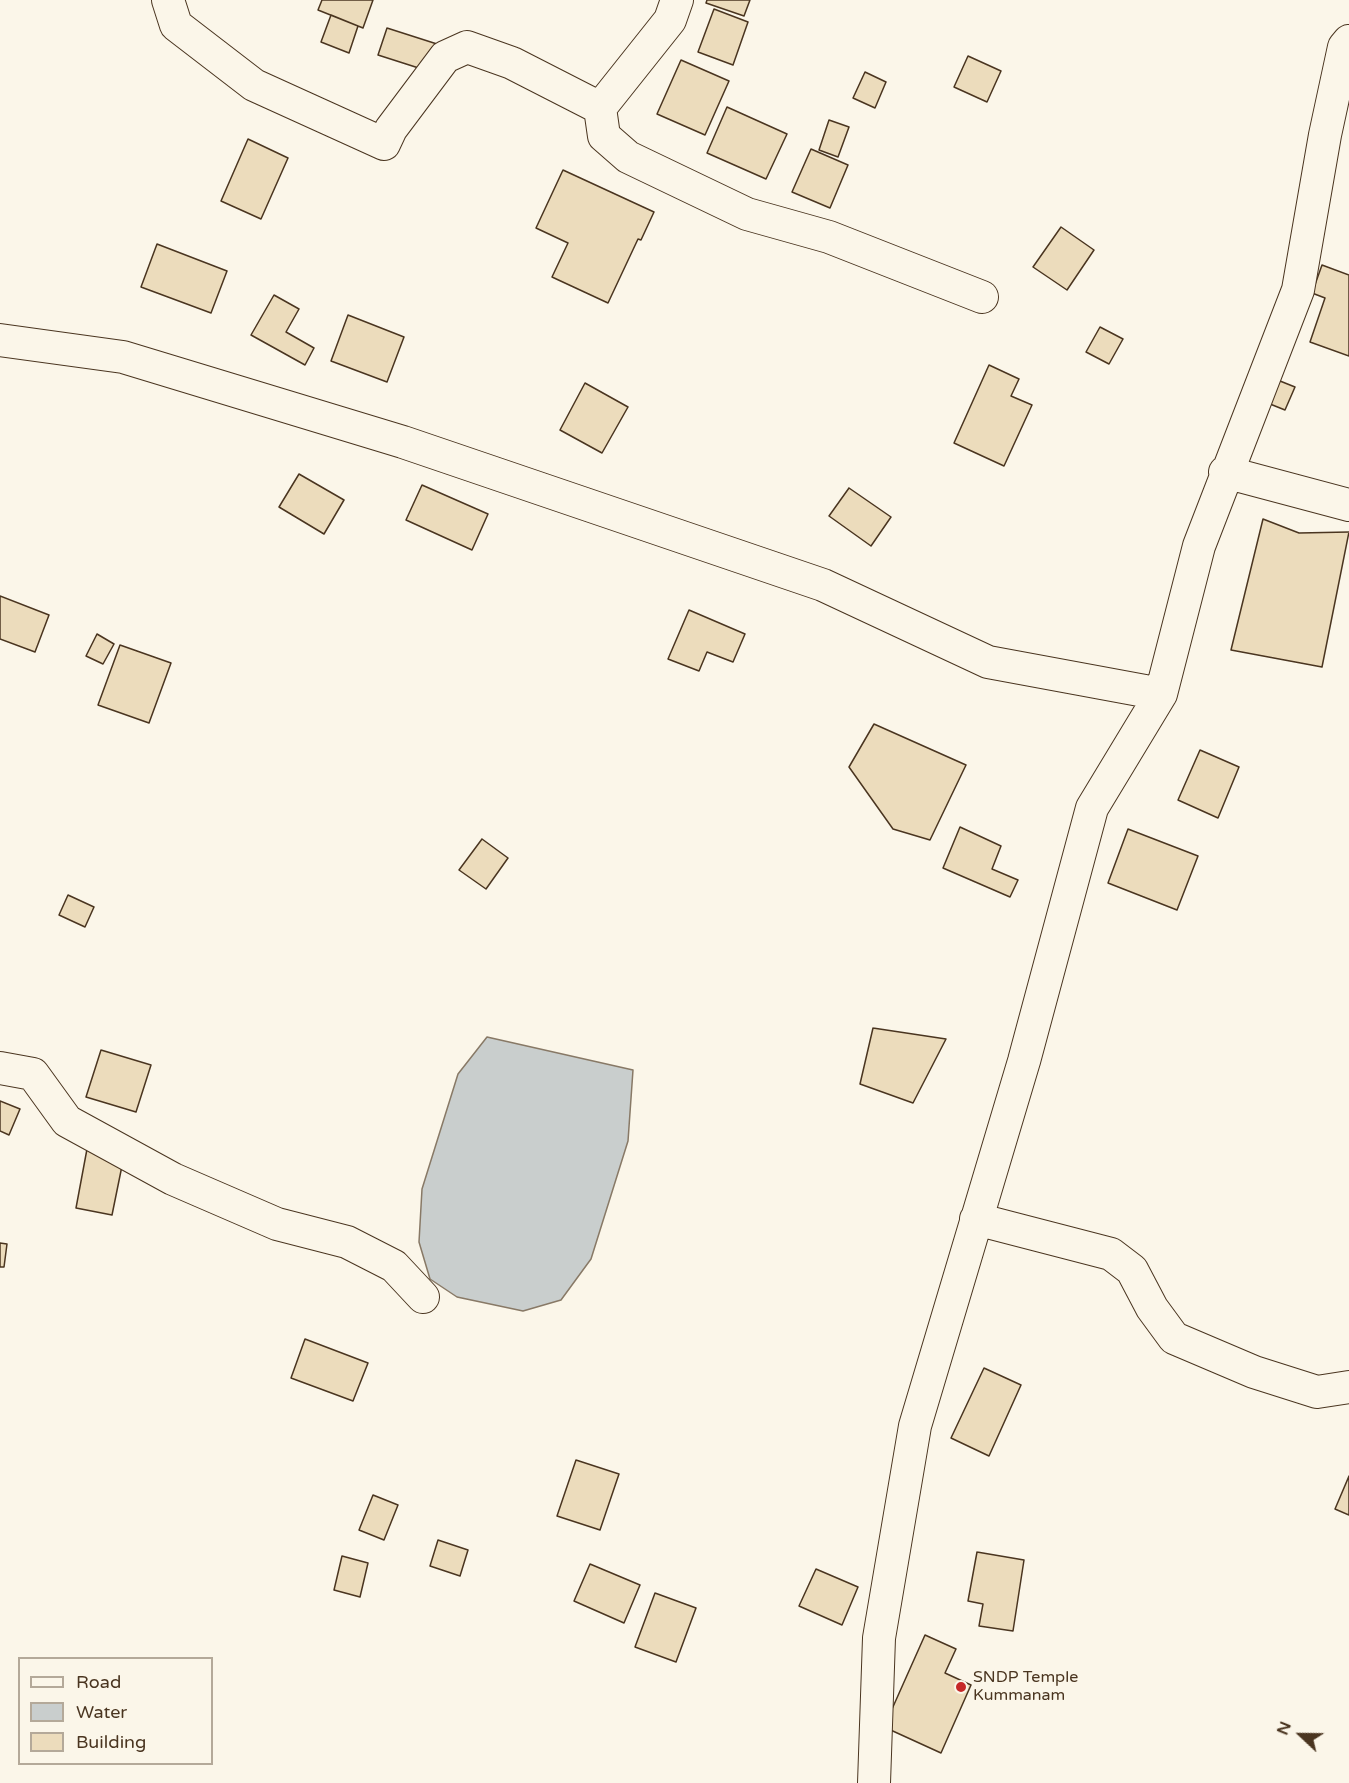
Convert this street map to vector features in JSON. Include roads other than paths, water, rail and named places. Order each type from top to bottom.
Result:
[{"type":"street","points":[[168,0],[176,26],[254,85],[384,144],[391,129],[445,57],[467,47],[512,63],[600,108]]},
{"type":"street","points":[[677,0],[670,20],[600,108],[604,136],[628,157],[747,214],[829,237],[982,297]]},
{"type":"street","points":[[874,1783],[879,1638],[915,1426],[1024,1061],[1092,807],[1161,694],[1199,546],[1298,290],[1325,135],[1344,47],[1349,41]]},
{"type":"street","points":[[0,340],[123,357],[403,442],[823,585],[988,662],[1161,694]]},
{"type":"street","points":[[1226,472],[1349,505]]},
{"type":"street","points":[[0,1068],[33,1074],[67,1121],[164,1174],[277,1224],[347,1242],[394,1266],[423,1297]]},
{"type":"street","points":[[976,1219],[1111,1254],[1132,1270],[1152,1308],[1174,1338],[1254,1372],[1317,1392],[1349,1387]]},
{"type":"water","points":[[487,1037],[633,1070],[628,1141],[591,1259],[561,1300],[523,1311],[457,1297],[430,1279],[419,1242],[422,1189],[458,1074]]},
{"type":"place","name":"SNDP Temple Kummanam","points":[[961,1687]]}]
